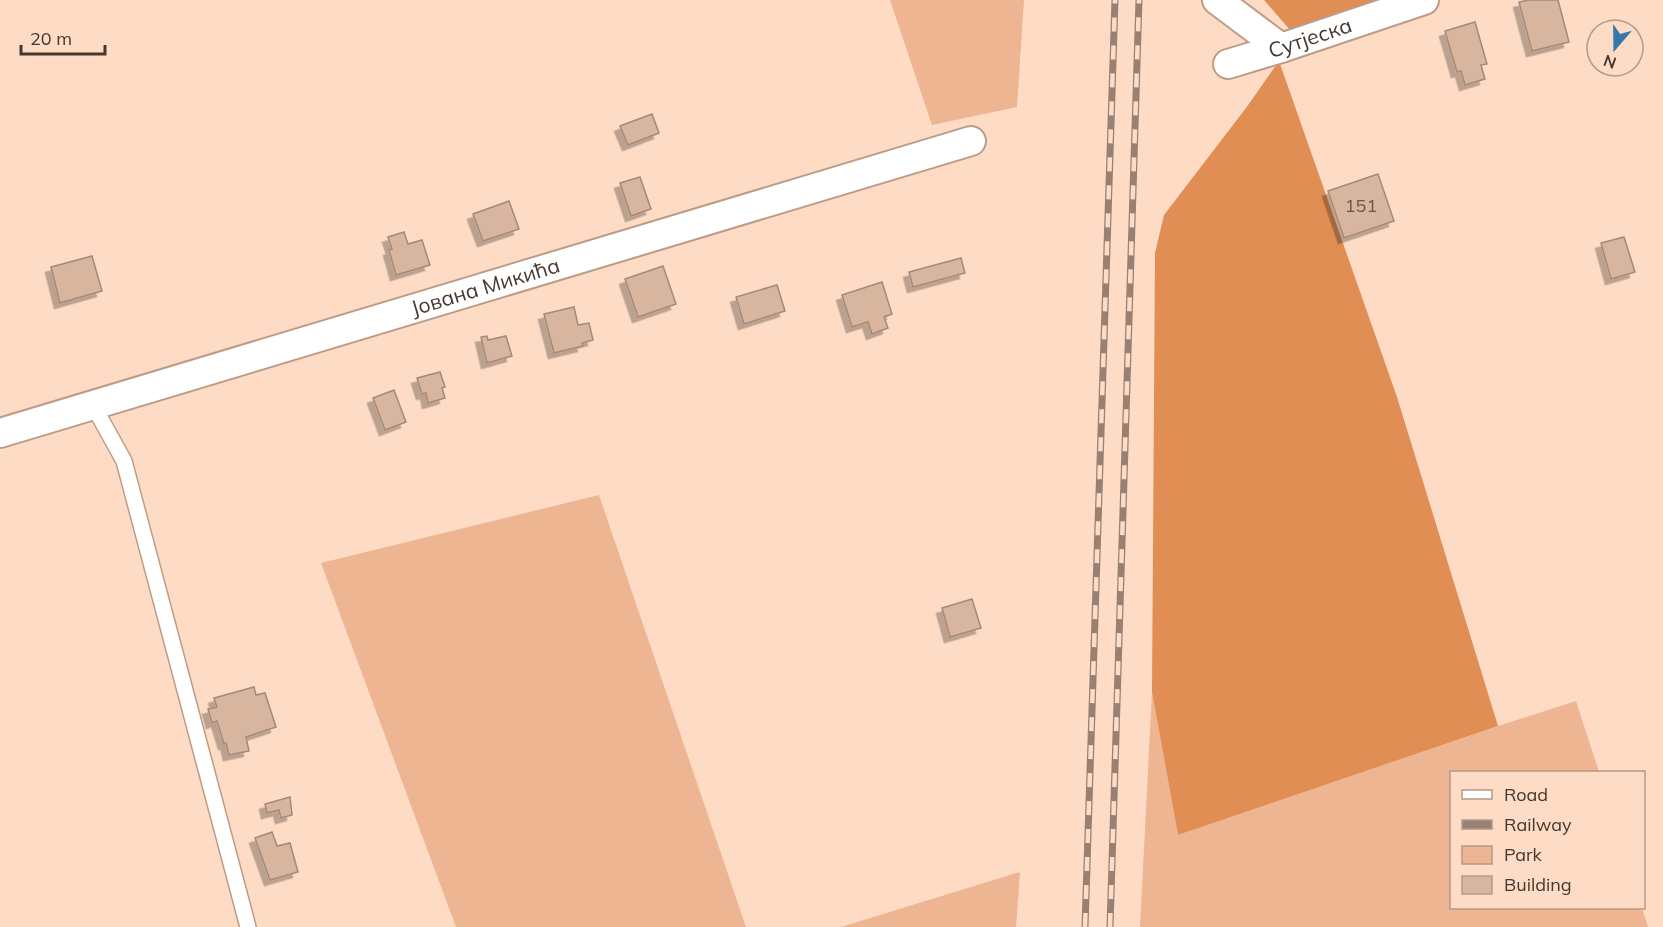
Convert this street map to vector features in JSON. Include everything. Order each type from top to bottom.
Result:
[{"type":"street","points":[[1217,0],[1281,48]]},
{"type":"street","name":"Сутјеска","points":[[1228,64],[1424,0]]},
{"type":"street","name":"Јована Микића","points":[[0,432],[971,141]]},
{"type":"lane","points":[[93,405],[124,461],[248,927]]},
{"type":"green space","points":[[890,0],[1024,0],[1017,107],[932,125]]},
{"type":"green space","points":[[599,495],[746,927],[456,927],[321,563]]},
{"type":"green space","points":[[1152,692],[1178,835],[1576,701],[1599,771],[1450,771],[1450,909],[1642,909],[1648,927],[1140,927]]},
{"type":"green space","points":[[1020,872],[1016,927],[841,927]]},
{"type":"shaded area","points":[[1264,0],[1380,0],[1291,31]]},
{"type":"shaded area","points":[[1279,61],[1397,397],[1498,726],[1178,835],[1152,692],[1155,253],[1164,215]]},
{"type":"building","points":[[1558,0],[1569,42],[1532,51],[1519,2]]},
{"type":"building","points":[[1475,22],[1487,64],[1481,65],[1485,79],[1465,85],[1461,71],[1457,72],[1445,31]]},
{"type":"building","points":[[652,114],[659,133],[628,145],[620,126]]},
{"type":"building","points":[[1378,174],[1394,221],[1344,238],[1328,191]]},
{"type":"building","points":[[640,177],[651,209],[631,216],[620,183]]},
{"type":"building","points":[[509,201],[519,229],[483,241],[473,214]]},
{"type":"building","points":[[404,232],[408,244],[422,240],[430,265],[396,275],[388,237]]},
{"type":"building","points":[[1624,237],[1635,272],[1611,279],[1601,243]]},
{"type":"building","points":[[92,256],[102,291],[60,303],[51,267]]},
{"type":"building","points":[[961,258],[965,273],[913,287],[909,272]]},
{"type":"building","points":[[663,266],[676,304],[638,317],[625,279]]},
{"type":"building","points":[[882,282],[892,314],[884,317],[888,328],[872,334],[868,322],[852,327],[842,295]]},
{"type":"building","points":[[777,285],[785,311],[744,324],[736,297]]},
{"type":"building","points":[[574,307],[578,325],[589,323],[593,340],[582,343],[583,346],[554,353],[544,314]]},
{"type":"building","points":[[487,336],[488,340],[506,336],[512,356],[487,363],[481,337]]},
{"type":"building","points":[[440,372],[445,387],[442,388],[445,398],[428,403],[426,393],[422,394],[417,378]]},
{"type":"building","points":[[394,390],[406,422],[385,430],[373,398]]},
{"type":"building","points":[[972,599],[981,628],[950,637],[942,608]]},
{"type":"building","points":[[254,687],[256,695],[265,693],[276,727],[246,737],[249,751],[229,755],[217,721],[212,723],[208,709],[217,707],[214,698]]},
{"type":"building","points":[[290,797],[292,815],[281,818],[279,810],[267,813],[265,804]]},
{"type":"building","points":[[272,832],[277,846],[290,843],[298,872],[270,880],[255,838]]},
{"type":"railway","points":[[1085,927],[1115,0]]},
{"type":"railway","points":[[1110,927],[1139,0]]}]
